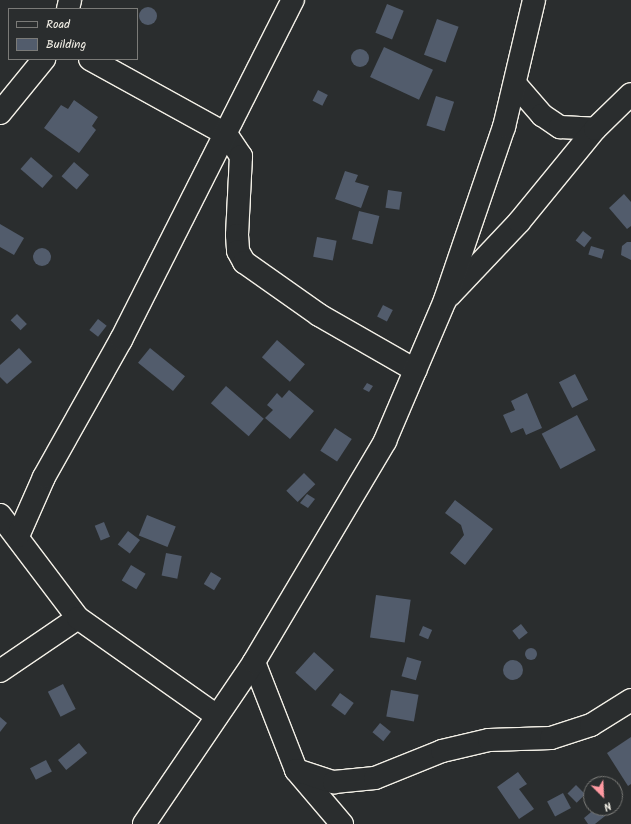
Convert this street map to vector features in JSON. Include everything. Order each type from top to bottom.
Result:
[{"type":"street","points":[[18,536],[44,478],[121,340],[293,0]]},
{"type":"street","points":[[144,824],[254,662],[386,441],[445,300],[516,86],[534,0]]},
{"type":"street","points":[[0,113],[43,60]]},
{"type":"street","points":[[92,60],[226,134],[241,156],[237,236],[238,251],[244,262],[319,315],[415,370]]},
{"type":"street","points":[[516,86],[542,115],[560,126],[595,129]]},
{"type":"street","points":[[445,300],[519,222],[595,129],[631,94]]},
{"type":"street","points":[[0,514],[18,536],[78,618],[217,716]]},
{"type":"street","points":[[0,671],[78,618]]},
{"type":"street","points":[[254,662],[296,770],[342,824]]},
{"type":"street","points":[[296,770],[334,782],[375,778],[442,751],[489,740],[551,738],[591,725],[631,700]]},
{"type":"building","points":[[387,4],[404,11],[392,39],[375,33]]},
{"type":"building","points":[[144,7],[152,7],[157,12],[155,23],[152,25],[144,25],[139,20],[139,12]]},
{"type":"building","points":[[437,19],[459,27],[446,63],[424,55]]},
{"type":"building","points":[[384,47],[433,70],[419,100],[370,77]]},
{"type":"building","points":[[356,49],[364,49],[369,54],[367,65],[364,67],[356,67],[351,62],[351,54]]},
{"type":"building","points":[[318,90],[328,95],[322,106],[313,101]]},
{"type":"building","points":[[436,96],[454,102],[444,131],[426,125]]},
{"type":"building","points":[[74,100],[98,117],[92,126],[96,130],[79,153],[44,128],[61,105],[68,109]]},
{"type":"building","points":[[31,157],[53,176],[42,188],[21,169]]},
{"type":"building","points":[[74,162],[89,175],[77,189],[62,176]]},
{"type":"building","points":[[345,171],[358,175],[355,182],[369,186],[361,208],[335,199]]},
{"type":"building","points":[[388,190],[402,192],[399,210],[385,208]]},
{"type":"building","points":[[624,194],[631,202],[631,226],[627,229],[609,208]]},
{"type":"building","points":[[359,211],[379,216],[372,244],[352,239]]},
{"type":"building","points":[[0,224],[24,238],[14,255],[0,247]]},
{"type":"building","points":[[583,231],[592,238],[584,247],[576,240]]},
{"type":"building","points":[[317,237],[337,241],[333,260],[313,257]]},
{"type":"building","points":[[627,242],[631,242],[631,260],[621,255],[622,246]]},
{"type":"building","points":[[591,246],[604,250],[602,259],[588,255]]},
{"type":"building","points":[[42,248],[48,251],[51,257],[48,263],[42,266],[36,263],[33,257],[36,251]]},
{"type":"building","points":[[383,305],[393,310],[387,322],[377,317]]},
{"type":"building","points":[[17,314],[27,324],[21,330],[11,320]]},
{"type":"building","points":[[98,319],[107,326],[98,337],[89,330]]},
{"type":"building","points":[[277,340],[305,364],[290,382],[262,357]]},
{"type":"building","points":[[19,348],[32,362],[7,384],[0,377],[0,365]]},
{"type":"building","points":[[150,348],[185,376],[173,391],[138,363]]},
{"type":"building","points":[[575,374],[588,400],[572,408],[559,382]]},
{"type":"building","points":[[367,383],[373,386],[369,392],[363,389]]},
{"type":"building","points":[[226,386],[264,419],[249,436],[211,403]]},
{"type":"building","points":[[289,390],[314,411],[290,439],[265,418],[273,410],[267,405],[277,393],[282,398]]},
{"type":"building","points":[[527,393],[542,428],[526,435],[523,428],[511,433],[503,415],[515,410],[511,401]]},
{"type":"building","points":[[577,415],[596,450],[560,469],[542,434]]},
{"type":"building","points":[[335,428],[352,439],[337,462],[320,451]]},
{"type":"building","points":[[304,473],[315,484],[298,502],[286,491]]},
{"type":"building","points":[[307,494],[315,499],[308,508],[300,503]]},
{"type":"building","points":[[455,500],[493,529],[465,565],[450,553],[464,535],[461,525],[445,513]]},
{"type":"building","points":[[147,515],[176,527],[168,547],[139,535]]},
{"type":"building","points":[[104,522],[110,537],[101,541],[95,526]]},
{"type":"building","points":[[128,531],[140,540],[130,554],[118,545]]},
{"type":"building","points":[[166,553],[182,556],[177,579],[162,576]]},
{"type":"building","points":[[131,565],[146,574],[136,589],[122,580]]},
{"type":"building","points":[[211,572],[221,578],[214,590],[204,584]]},
{"type":"building","points":[[376,595],[411,600],[405,642],[370,638]]},
{"type":"building","points":[[521,624],[528,633],[519,639],[512,631]]},
{"type":"building","points":[[423,626],[432,630],[428,639],[419,635]]},
{"type":"building","points":[[529,648],[533,648],[537,654],[533,660],[529,660],[525,656],[525,652]]},
{"type":"building","points":[[314,652],[334,670],[315,691],[295,673]]},
{"type":"building","points":[[407,657],[421,661],[416,680],[401,676]]},
{"type":"building","points":[[513,660],[520,663],[523,670],[520,677],[513,680],[506,677],[503,670],[506,663]]},
{"type":"building","points":[[63,684],[76,709],[61,717],[48,692]]},
{"type":"building","points":[[391,690],[419,695],[414,721],[386,717]]},
{"type":"building","points":[[340,693],[354,703],[345,715],[331,705]]},
{"type":"building","points":[[0,717],[7,723],[0,732]]},
{"type":"building","points":[[380,723],[391,732],[383,741],[372,732]]},
{"type":"building","points":[[631,737],[631,784],[628,786],[607,753]]},
{"type":"building","points":[[79,743],[87,753],[66,770],[58,760]]},
{"type":"building","points":[[46,760],[52,772],[36,780],[30,768]]},
{"type":"building","points":[[518,772],[527,784],[519,789],[534,809],[519,819],[497,787]]},
{"type":"building","points":[[576,785],[583,792],[583,796],[577,803],[568,793]]},
{"type":"building","points":[[563,793],[571,808],[555,816],[547,801]]},
{"type":"building","points":[[586,816],[605,816],[595,824],[588,824],[584,818]]}]
